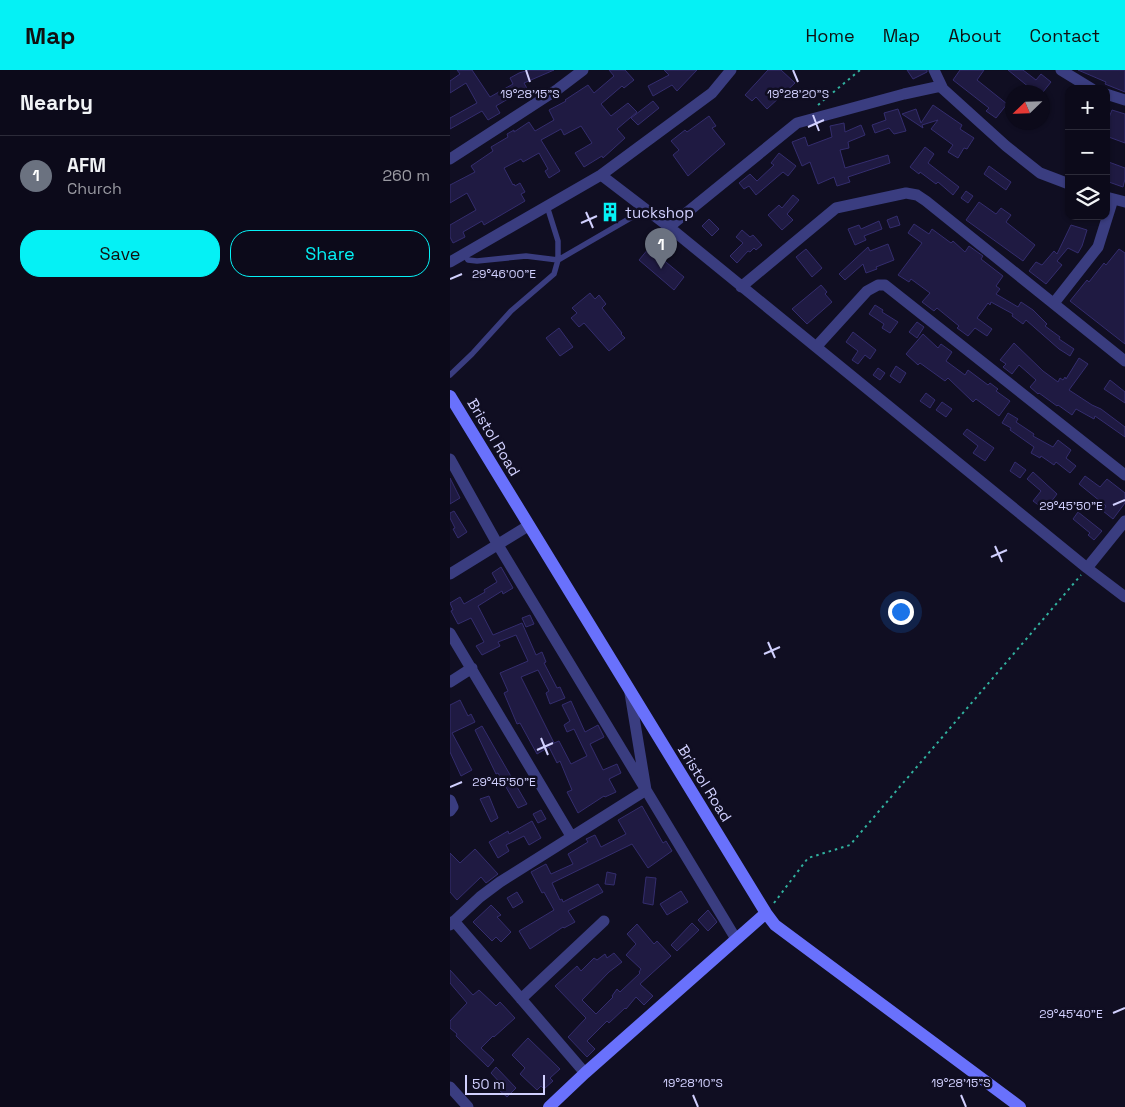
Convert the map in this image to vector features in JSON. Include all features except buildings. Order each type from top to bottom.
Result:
[{"type":"street","points":[[450,159],[558,89],[583,70]]},
{"type":"street","points":[[450,262],[601,175],[712,93],[731,70]]},
{"type":"street","points":[[934,70],[941,86],[1006,146],[1040,173],[1065,182]]},
{"type":"street","points":[[1061,70],[1085,85]]},
{"type":"street","points":[[669,227],[797,123],[941,86]]},
{"type":"street","points":[[1110,95],[1125,100]]},
{"type":"street","points":[[601,175],[669,227],[1125,597]]},
{"type":"street","points":[[741,287],[836,208],[906,193],[917,195],[1124,359]]},
{"type":"street","points":[[1110,198],[1125,202]]},
{"type":"street","points":[[1054,303],[1098,247],[1104,220]]},
{"type":"street","points":[[816,347],[868,291],[878,285],[885,285],[1125,475]]},
{"type":"street","name":"Bristol Road","points":[[450,396],[630,693],[766,913],[779,930],[1020,1107]]},
{"type":"street","points":[[450,458],[498,545],[736,939]]},
{"type":"street","points":[[1087,568],[1125,521]]},
{"type":"street","points":[[450,574],[528,526]]},
{"type":"street","points":[[450,632],[571,836]]},
{"type":"street","points":[[450,682],[472,668]]},
{"type":"street","points":[[630,693],[646,790]]},
{"type":"street","points":[[586,1072],[452,923],[495,885],[646,790]]},
{"type":"street","points":[[450,800],[453,808],[450,811]]},
{"type":"street","points":[[549,1107],[766,913]]},
{"type":"street","points":[[522,1000],[604,921]]},
{"type":"street","points":[[450,1087],[468,1107]]},
{"type":"lane","points":[[450,375],[511,311],[554,274],[558,260],[558,241],[546,206]]},
{"type":"lane","points":[[464,254],[468,260],[477,261],[526,256],[558,260],[646,209]]},
{"type":"path","points":[[818,106],[860,70]]},
{"type":"path","points":[[766,913],[808,858],[850,845],[1087,568]]},
{"type":"place","name":"tuckshop","points":[[610,212]]},
{"type":"place","name":"AFM","points":[[661,269]]}]
